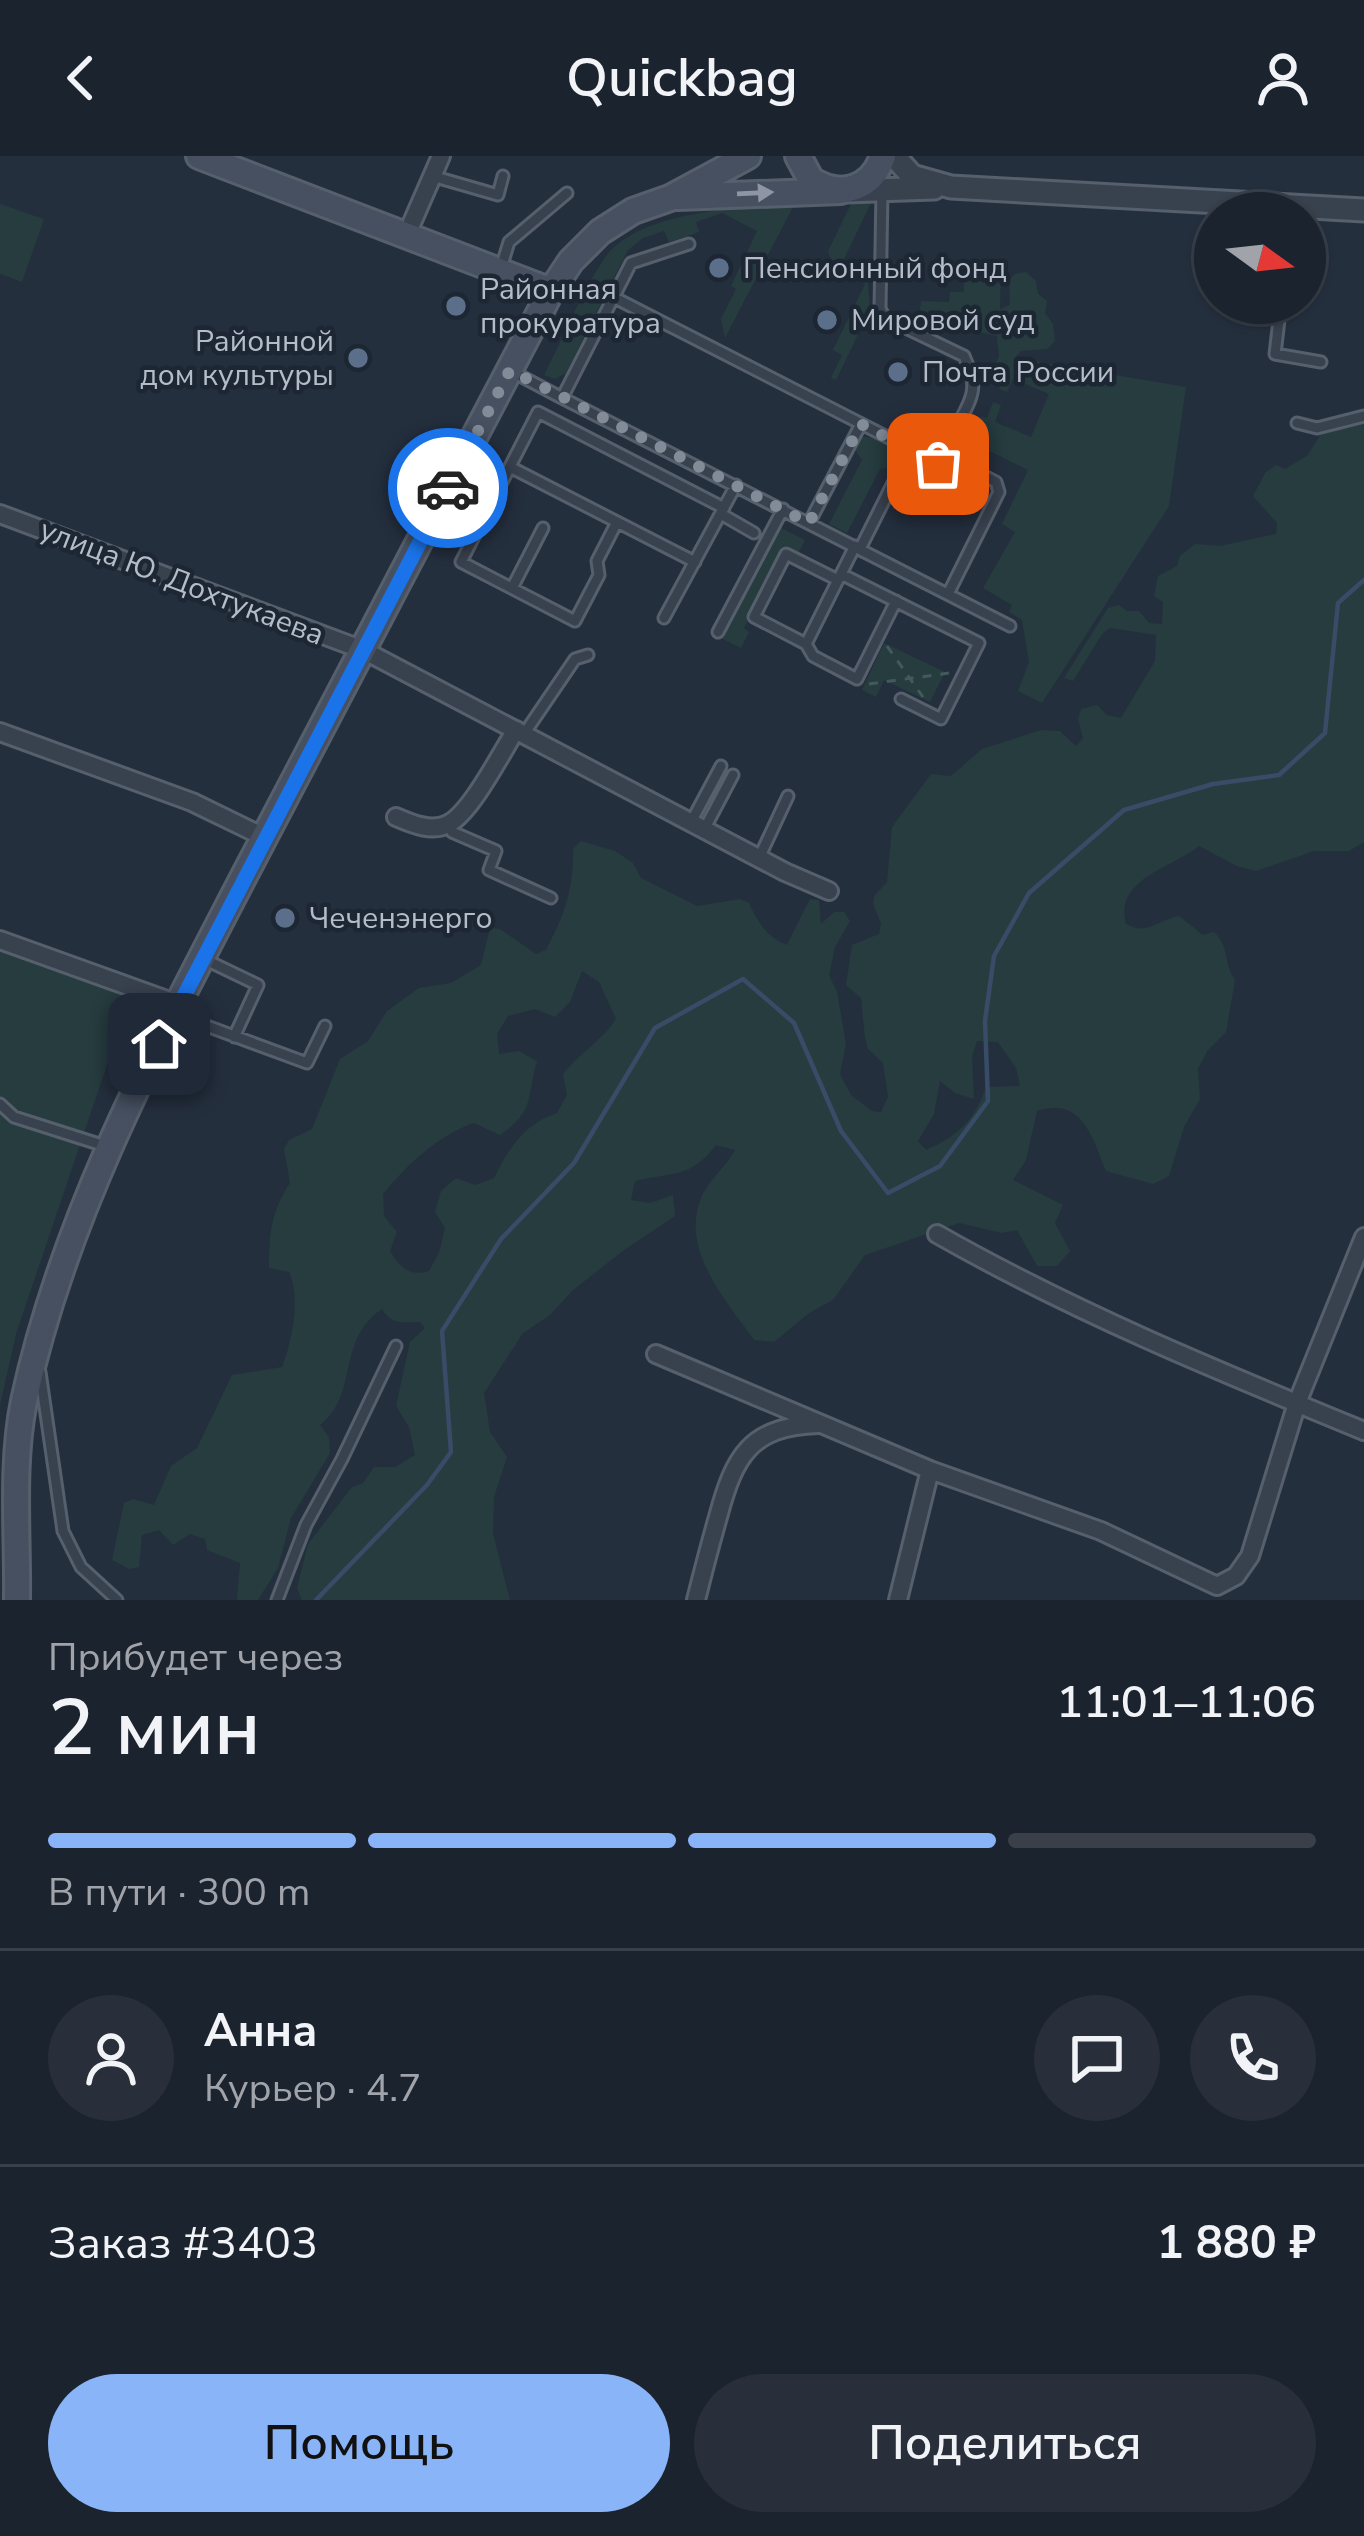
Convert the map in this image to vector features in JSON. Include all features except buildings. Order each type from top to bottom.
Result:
[{"type":"main road","points":[[199,156],[551,291]]},
{"type":"main road","points":[[798,156],[812,180],[843,191]]},
{"type":"main road","points":[[670,198],[843,191],[872,178],[884,156]]},
{"type":"main road","points":[[17,1600],[17,1471],[23,1408],[38,1343],[65,1258],[110,1148],[175,1009],[551,291],[600,232],[632,211],[670,198],[741,158]]},
{"type":"street","points":[[407,234],[441,156]]},
{"type":"street","points":[[894,156],[912,176],[951,187]]},
{"type":"street","points":[[843,191],[951,187],[1194,204]]},
{"type":"street","points":[[1326,210],[1364,210]]},
{"type":"street","name":"улица Ю. Дохтукаева","points":[[0,514],[363,650],[829,891]]},
{"type":"street","points":[[0,732],[192,802],[264,837]]},
{"type":"street","points":[[396,817],[434,827],[449,824],[520,732]]},
{"type":"street","points":[[0,940],[175,1009]]},
{"type":"street","points":[[937,1234],[1021,1282],[1124,1331],[1364,1431]]},
{"type":"street","points":[[656,1354],[930,1470],[1101,1532],[1217,1586],[1236,1576],[1250,1556],[1297,1403],[1364,1237]]},
{"type":"street","points":[[696,1600],[730,1472],[744,1450],[767,1434],[796,1425],[828,1424]]},
{"type":"street","points":[[898,1600],[930,1470]]},
{"type":"lane","points":[[432,176],[498,196],[503,176]]},
{"type":"lane","points":[[882,190],[880,309],[885,318],[964,356],[972,375],[972,394],[952,448],[959,461],[996,482],[999,492],[948,595]]},
{"type":"lane","points":[[500,271],[509,242],[567,193]]},
{"type":"lane","points":[[562,398],[631,263],[689,244]]},
{"type":"lane","points":[[613,297],[938,464],[959,461]]},
{"type":"lane","points":[[1279,324],[1275,354],[1321,362]]},
{"type":"lane","points":[[510,370],[1010,626]]},
{"type":"lane","points":[[617,522],[575,621],[461,562],[538,412],[754,532]]},
{"type":"lane","points":[[1297,423],[1317,428],[1364,416]]},
{"type":"lane","points":[[809,523],[861,424]]},
{"type":"lane","points":[[806,644],[910,449]]},
{"type":"lane","points":[[510,467],[694,562]]},
{"type":"lane","points":[[664,618],[736,485]]},
{"type":"lane","points":[[718,632],[783,509]]},
{"type":"lane","points":[[512,588],[543,528]]},
{"type":"lane","points":[[896,602],[857,679],[813,656],[806,644],[754,617],[786,554],[896,602],[979,644],[941,719],[901,698]]},
{"type":"lane","points":[[520,732],[575,659],[588,655]]},
{"type":"lane","points":[[698,826],[721,766]]},
{"type":"lane","points":[[698,826],[733,775]]},
{"type":"lane","points":[[760,858],[788,796]]},
{"type":"lane","points":[[449,824],[452,832],[496,851],[489,870],[551,898]]},
{"type":"lane","points":[[201,958],[258,985],[234,1036]]},
{"type":"lane","points":[[175,1009],[308,1063],[325,1026]]},
{"type":"lane","points":[[0,1105],[14,1117],[110,1148]]},
{"type":"lane","points":[[38,1343],[43,1412],[63,1531],[81,1568],[117,1600]]},
{"type":"lane","points":[[277,1600],[305,1525],[343,1459],[396,1346]]},
{"type":"path","points":[[879,634],[937,717]]},
{"type":"path","points":[[857,679],[868,685],[965,671]]},
{"type":"green space","points":[[871,203],[844,259],[867,271],[870,310],[836,380],[831,378],[842,355],[833,350],[865,284],[834,268],[828,251],[851,204]]},
{"type":"green space","points":[[0,204],[44,219],[22,282],[0,274]]},
{"type":"green space","points":[[794,205],[725,338],[721,319],[757,231],[722,213],[696,222],[699,232],[669,242],[664,231],[643,238],[628,250],[566,373],[555,379],[544,375],[595,272],[619,243],[664,221],[691,215]]},
{"type":"green space","points":[[1001,266],[1000,309],[1010,305],[1009,280],[1026,272],[1047,301],[1045,313],[1053,324],[1055,341],[1047,349],[1021,351],[1015,358],[1186,387],[1169,506],[1042,703],[1018,691],[1029,662],[1022,620],[1009,612],[1012,605],[983,588],[1015,532],[1002,524],[1028,470],[975,444],[981,416],[987,418],[993,402],[1001,405],[995,422],[1031,437],[1049,394],[1013,379],[1007,392],[999,389],[1004,375],[993,370],[999,356],[997,336],[919,319],[921,301],[949,302],[950,292],[964,292],[964,280],[977,280],[977,267]]},
{"type":"green space","points":[[1364,419],[1364,842],[1349,851],[1314,851],[1256,871],[1199,846],[1148,876],[1129,896],[1126,924],[1147,928],[1179,916],[1203,935],[1214,932],[1235,980],[1226,1032],[1198,1069],[1200,1099],[1184,1127],[1169,1176],[1153,1184],[1106,1171],[1090,1133],[1075,1114],[1065,1109],[1037,1111],[1026,1160],[1013,1180],[1063,1205],[1055,1223],[1070,1251],[1057,1266],[1037,1266],[1017,1230],[1002,1233],[959,1223],[865,1255],[833,1300],[774,1342],[754,1340],[711,1277],[697,1241],[699,1204],[735,1150],[716,1145],[689,1169],[635,1181],[631,1200],[650,1203],[673,1195],[675,1216],[624,1250],[523,1333],[484,1393],[490,1432],[507,1457],[494,1497],[493,1534],[510,1600],[302,1600],[297,1588],[308,1544],[352,1487],[363,1483],[374,1467],[395,1467],[415,1455],[409,1427],[396,1406],[410,1342],[425,1328],[420,1322],[393,1320],[382,1309],[358,1336],[340,1398],[320,1425],[329,1437],[330,1453],[291,1518],[278,1568],[258,1600],[237,1600],[240,1563],[207,1550],[205,1539],[190,1534],[173,1545],[159,1530],[142,1535],[139,1567],[129,1569],[112,1560],[124,1503],[133,1499],[154,1505],[171,1466],[197,1448],[232,1375],[282,1367],[292,1333],[293,1282],[289,1272],[269,1268],[272,1224],[290,1183],[284,1149],[289,1140],[312,1129],[340,1059],[368,1041],[387,1011],[419,988],[451,983],[481,965],[490,928],[500,929],[536,954],[546,950],[567,901],[573,849],[581,841],[615,851],[633,863],[641,878],[697,906],[740,899],[749,903],[764,928],[787,945],[810,899],[819,900],[821,924],[834,912],[844,912],[850,921],[835,947],[829,975],[837,992],[846,1044],[840,1074],[851,1095],[881,1112],[888,1097],[883,1063],[868,1049],[861,998],[846,985],[852,945],[879,934],[881,923],[873,904],[887,882],[892,827],[931,774],[951,776],[982,749],[1041,730],[1060,731],[1076,746],[1083,738],[1078,719],[1081,709],[1097,705],[1107,715],[1121,718],[1155,661],[1156,635],[1110,628],[1073,681],[1064,678],[1108,608],[1119,605],[1139,611],[1149,623],[1162,624],[1163,602],[1154,596],[1158,576],[1177,566],[1180,556],[1195,544],[1220,546],[1276,534],[1277,523],[1253,496],[1265,473],[1276,465],[1285,469],[1307,456],[1321,434]],"holes":[[[582,971],[599,982],[616,1019],[563,1074],[567,1095],[557,1113],[519,1138],[494,1178],[475,1185],[456,1178],[441,1191],[435,1212],[445,1228],[439,1253],[429,1271],[406,1269],[390,1251],[397,1232],[384,1216],[383,1194],[448,1135],[474,1123],[500,1135],[519,1118],[528,1102],[537,1061],[519,1051],[499,1054],[497,1034],[508,1016],[535,1009],[555,1017],[570,1002]],[[977,1041],[998,1042],[1016,1068],[1020,1086],[986,1087],[964,1126],[926,1150],[918,1141],[934,1114],[940,1081],[974,1099],[972,1056]]]},
{"type":"green space","points":[[860,437],[882,442],[898,457],[893,467],[880,469],[847,533],[829,524],[862,460],[855,450]]},
{"type":"green space","points":[[779,527],[805,540],[799,552],[784,546],[744,628],[749,632],[741,648],[721,638]]},
{"type":"green space","points":[[884,643],[945,672],[930,702],[884,680],[876,697],[862,690]]},
{"type":"green space","points":[[0,946],[132,991],[16,1334],[0,1405]]},
{"type":"waterway","points":[[316,1600],[427,1485],[451,1452],[442,1331],[501,1239],[574,1163],[655,1028],[743,979],[794,1023],[841,1131],[888,1193],[940,1166],[988,1101],[985,1021],[994,956],[1029,893],[1124,810],[1213,784],[1279,775],[1325,733],[1338,603],[1364,580]]},
{"type":"way so far","points":[[448,488],[510,370],[809,523],[861,424],[938,464]]},
{"type":"place","name":"Пенсионный фонд","points":[[719,268]]},
{"type":"place","name":"Районная прокуратура","points":[[456,306]]},
{"type":"place","name":"Мировой суд","points":[[827,320]]},
{"type":"place","name":"Районной дом культуры","points":[[358,358]]},
{"type":"place","name":"Почта России","points":[[898,372]]},
{"type":"place","name":"Чеченэнерго","points":[[285,918]]},
{"type":"route","points":[[159,1044],[448,488]]}]
